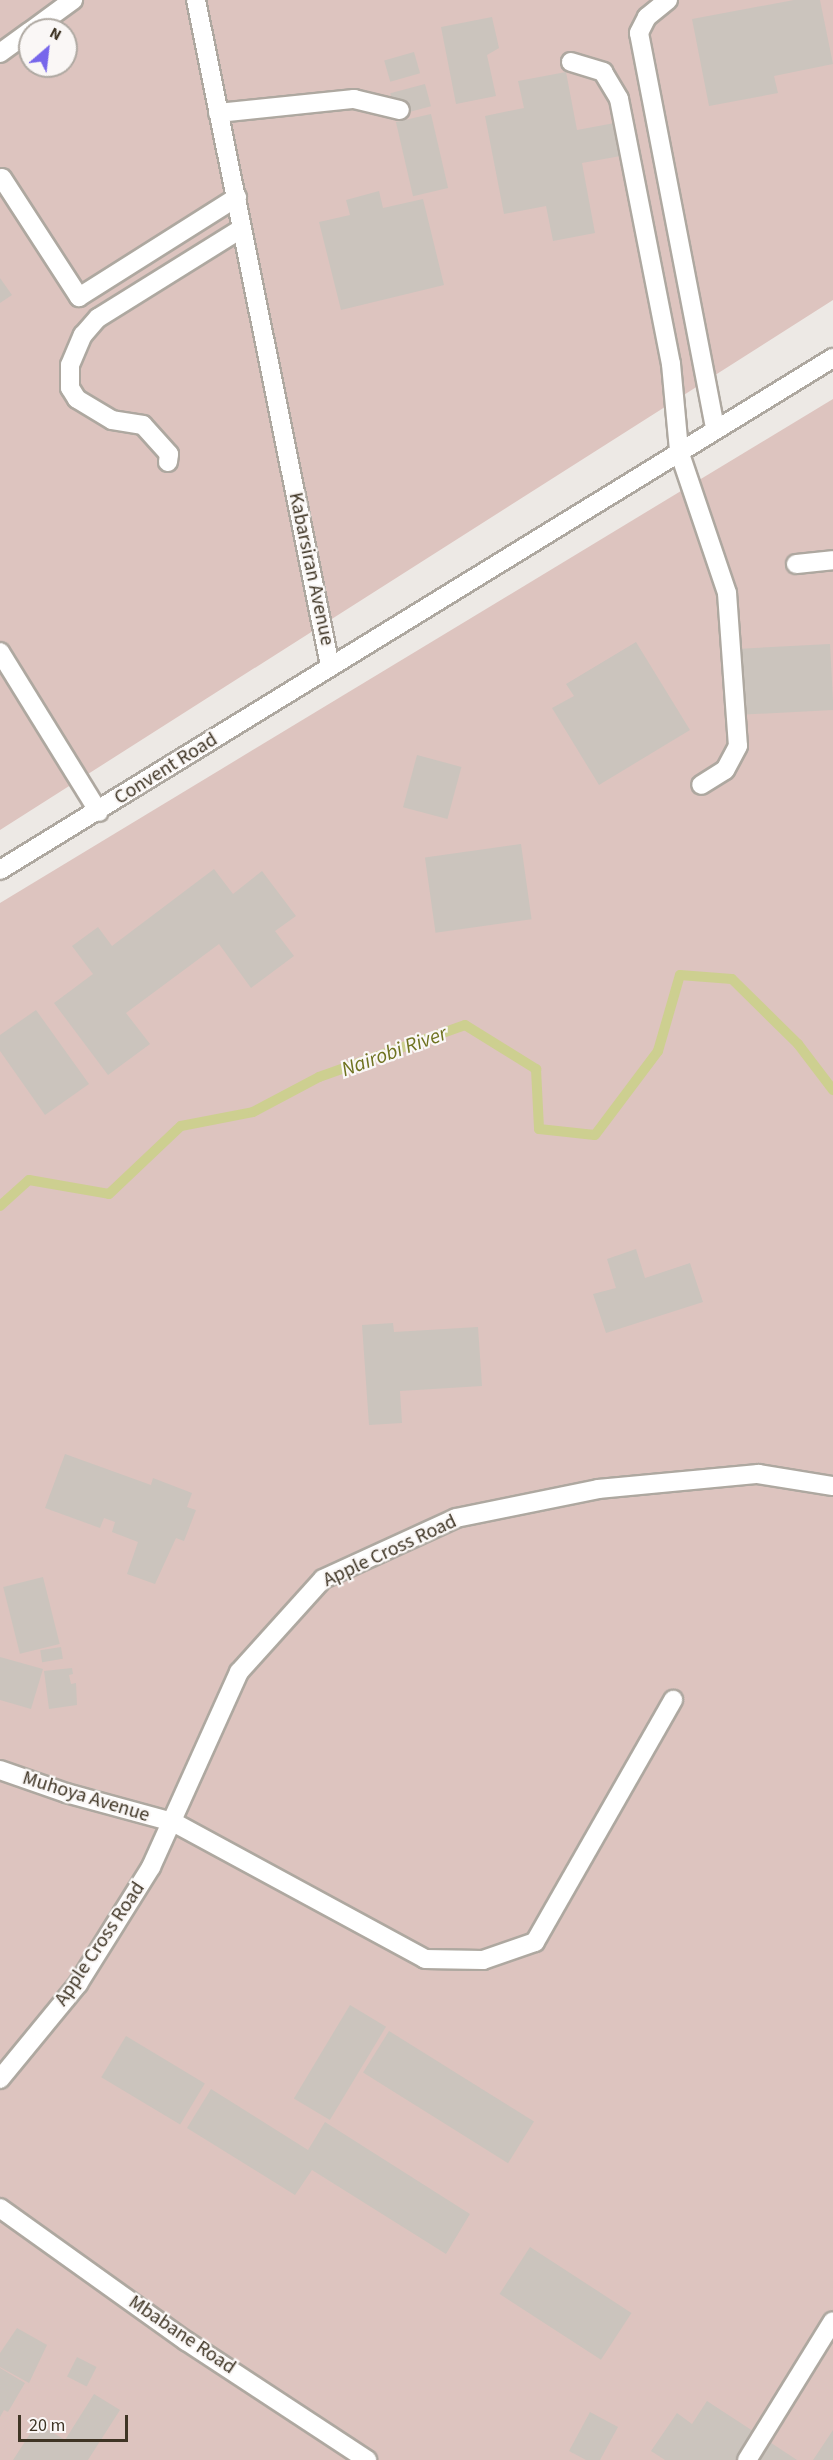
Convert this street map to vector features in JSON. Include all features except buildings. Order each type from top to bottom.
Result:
[{"type":"street","points":[[49,18],[73,0]]},
{"type":"street","name":"Kabarsiran Avenue","points":[[196,0],[330,666],[833,358]]},
{"type":"street","points":[[668,0],[647,17],[639,33],[715,429]]},
{"type":"street","points":[[0,53],[18,40]]},
{"type":"street","points":[[571,62],[603,72],[619,99],[671,364],[679,452],[727,593],[738,746],[725,770],[701,785]]},
{"type":"street","points":[[218,113],[354,99],[400,110]]},
{"type":"street","points":[[2,178],[79,297],[237,197]]},
{"type":"street","points":[[168,462],[169,454],[143,425],[112,420],[77,399],[70,388],[70,365],[83,335],[98,318],[241,229]]},
{"type":"street","points":[[796,564],[833,560]]},
{"type":"street","points":[[0,652],[99,812]]},
{"type":"street","name":"Convent Road","points":[[0,870],[99,812],[330,666]]},
{"type":"street","name":"Apple Cross Road","points":[[0,2079],[78,1983],[151,1867],[240,1672],[323,1579],[456,1518],[597,1489],[758,1474],[833,1486]]},
{"type":"street","name":"Muhoya Avenue","points":[[0,1770],[66,1793],[173,1822],[424,1959],[483,1960],[535,1942],[673,1700]]},
{"type":"street","name":"Mbabane Road","points":[[0,2208],[186,2341],[367,2460]]},
{"type":"street","points":[[747,2460],[833,2321]]},
{"type":"shaded area","points":[[0,0],[833,0],[833,300],[0,830]]},
{"type":"shaded area","points":[[833,399],[833,2460],[0,2460],[0,903]]},
{"type":"waterway","name":"Nairobi River","points":[[0,1206],[29,1180],[109,1194],[181,1126],[253,1112],[319,1077],[465,1025],[536,1069],[539,1129],[595,1135],[658,1051],[680,975],[732,979],[798,1044],[833,1090]]}]
